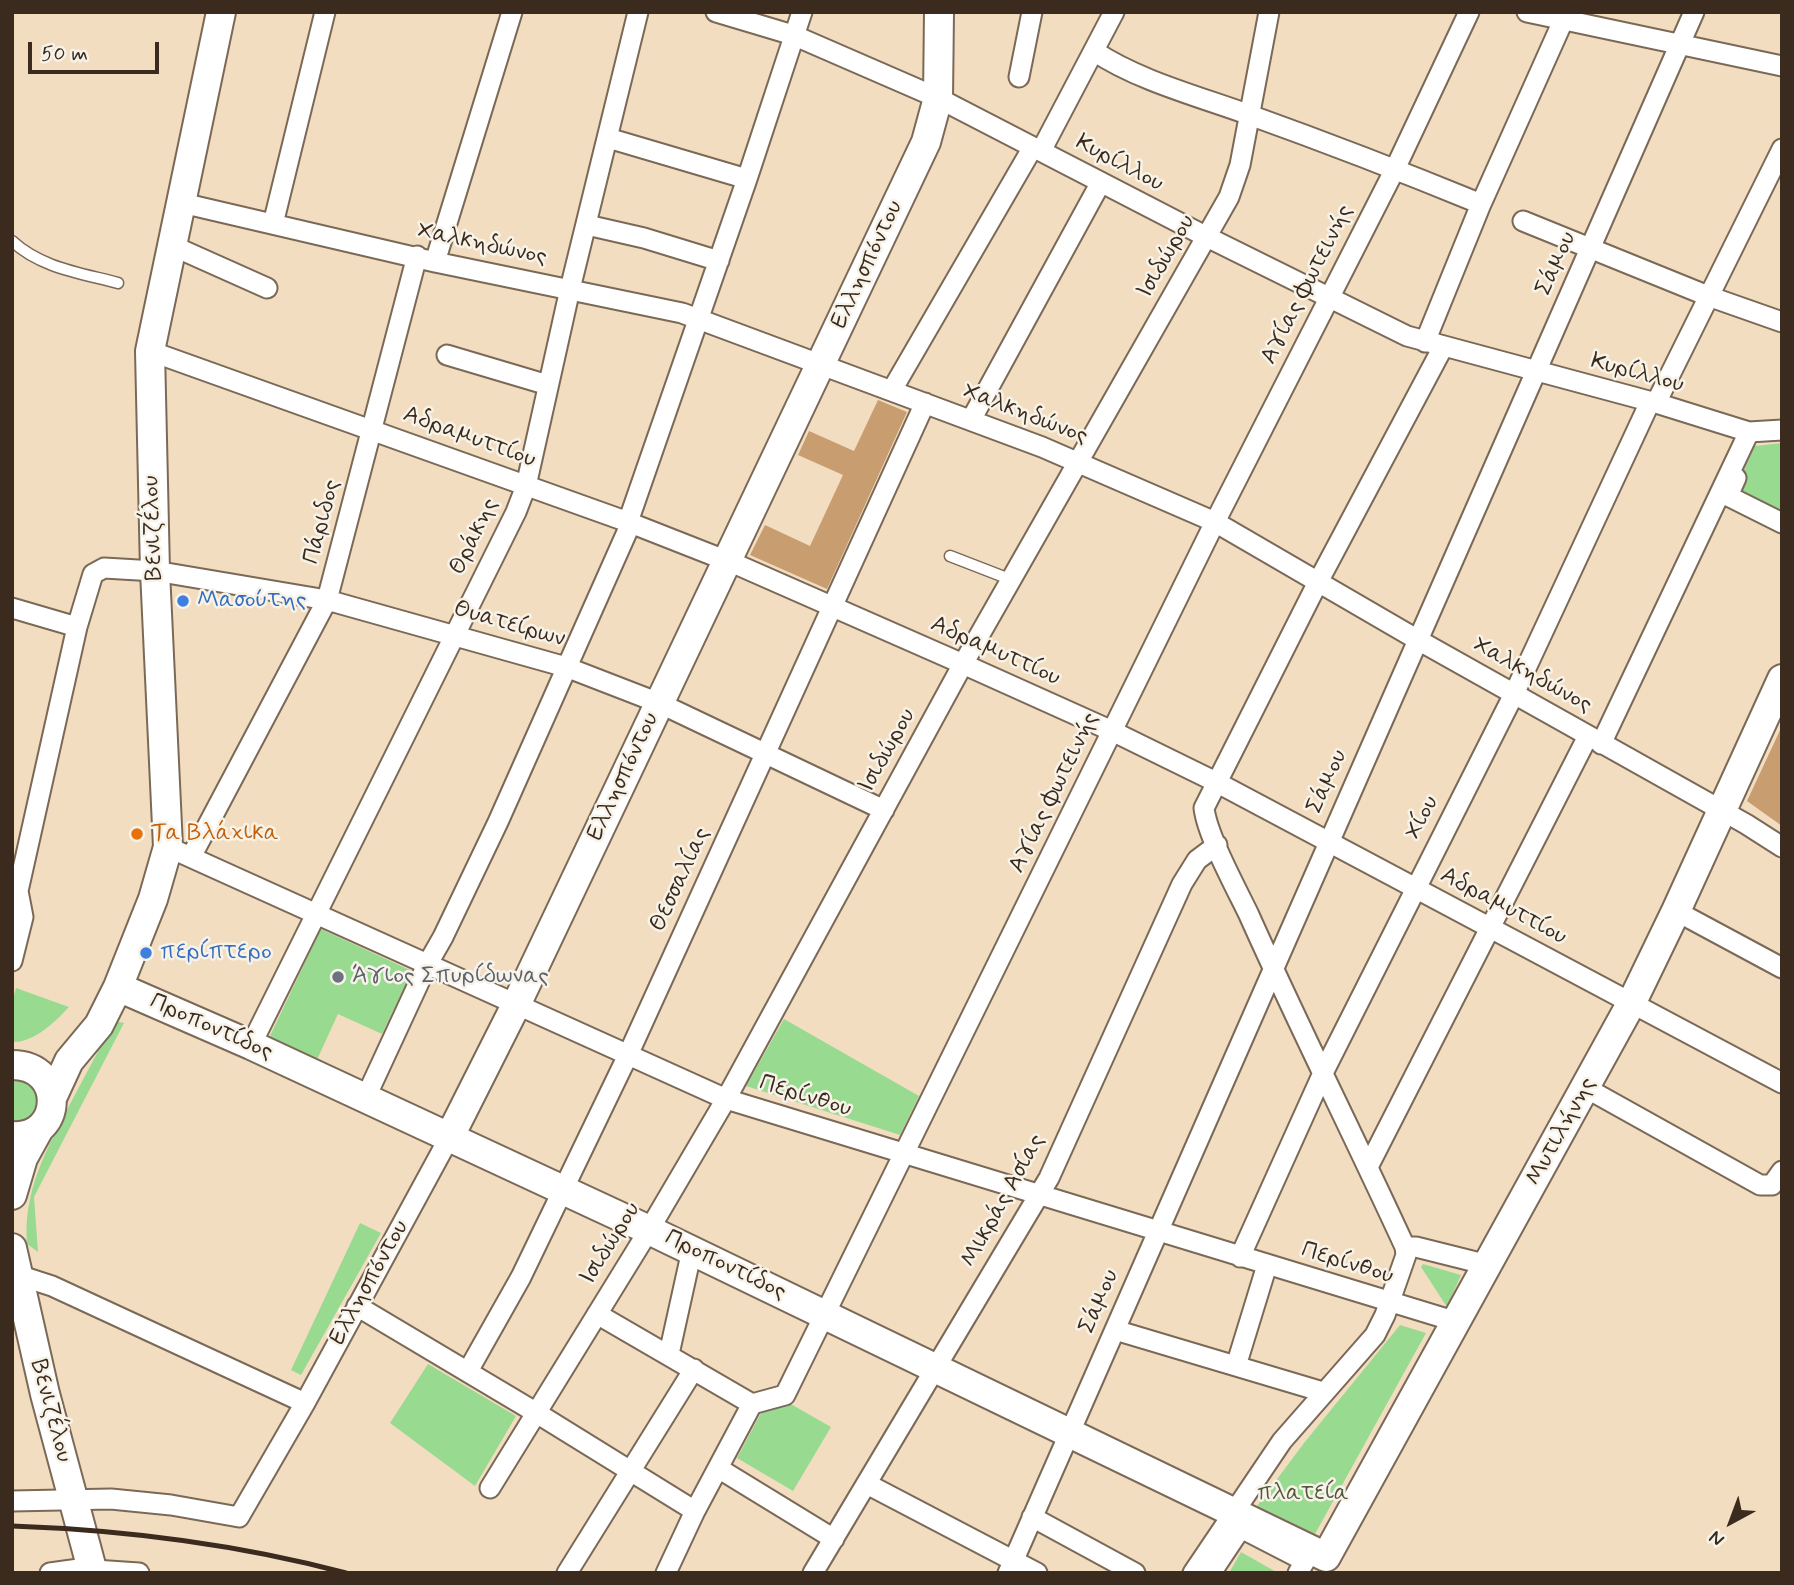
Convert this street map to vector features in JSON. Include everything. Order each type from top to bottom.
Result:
[{"type":"street","name":"Βενιζέλου","points":[[25,1133],[47,1121],[52,1098],[69,1060],[105,1015],[153,899],[179,852],[155,571],[150,351],[221,12]]},
{"type":"street","points":[[273,224],[325,12]]},
{"type":"street","name":"Πάριδος","points":[[179,852],[327,600],[372,429],[426,259],[512,12]]},
{"type":"street","name":"Θράκης","points":[[251,1045],[526,486],[570,289],[638,12]]},
{"type":"street","name":"Κυρίλλου","points":[[716,12],[793,35],[938,98],[1397,332],[1434,345],[1653,402],[1749,432],[1782,430]]},
{"type":"street","points":[[365,1099],[427,965],[498,822],[629,523],[802,12]]},
{"type":"street","name":"Ελλησπόντου","points":[[73,1499],[151,1502],[239,1517],[449,1138],[516,1005],[926,142],[938,98],[939,12]]},
{"type":"street","points":[[1018,77],[1032,12]]},
{"type":"street","points":[[892,390],[1094,51],[1114,12]]},
{"type":"street","name":"Ισιδώρου","points":[[490,1488],[649,1230],[726,1098],[964,664],[1207,237],[1236,181],[1269,12]]},
{"type":"street","name":"Αγίας Φωτεινής","points":[[752,1404],[785,1395],[1215,522],[1395,169],[1469,12]]},
{"type":"street","points":[[1527,12],[1565,16],[1782,66]]},
{"type":"street","name":"Σάμου","points":[[1011,1566],[1694,12]]},
{"type":"street","points":[[1193,1573],[1282,1441],[1375,1335],[1406,1255],[1405,1247],[1273,969],[1217,845],[1204,808],[1434,345],[1480,204],[1565,16]]},
{"type":"street","points":[[1094,51],[1112,63],[1395,169],[1480,204]]},
{"type":"street","points":[[608,138],[747,179]]},
{"type":"street","name":"Χίου","points":[[1240,1257],[1323,1073],[1514,694],[1653,402],[1782,149]]},
{"type":"street","points":[[971,420],[1101,182]]},
{"type":"street","name":"Χαλκηδώνος","points":[[182,204],[699,318],[1079,462],[1215,522],[1418,640],[1722,810],[1782,847]]},
{"type":"street","points":[[1522,220],[1708,296],[1782,321]]},
{"type":"street","points":[[587,226],[650,240],[719,261]]},
{"type":"street","points":[[173,246],[267,288]]},
{"type":"street","name":"Αδραμυττίου","points":[[150,351],[372,429],[728,561],[964,664],[1216,782],[1782,1083]]},
{"type":"street","points":[[447,355],[548,385]]},
{"type":"street","name":"Θεσσαλίας","points":[[468,1371],[522,1278],[564,1191],[925,403]]},
{"type":"street","points":[[1367,1167],[1490,927],[1595,740],[1749,432]]},
{"type":"street","points":[[1782,441],[1753,444],[1728,496],[1782,523]]},
{"type":"street","points":[[1716,502],[1782,537]]},
{"type":"street","name":"Θυατείρων","points":[[77,627],[90,580],[96,570],[104,568],[155,571],[327,600],[566,667],[659,703],[884,810]]},
{"type":"street","points":[[12,608],[77,627],[16,899],[23,917],[12,961]]},
{"type":"street","name":"Μυτιλήνης","points":[[1322,1565],[1632,1002],[1782,679]]},
{"type":"street","name":"Μικράς Ασίας","points":[[813,1573],[1040,1195],[1182,884],[1196,860],[1217,845]]},
{"type":"street","name":"Περίνθου","points":[[179,852],[726,1098],[1457,1322]]},
{"type":"street","points":[[1676,911],[1782,968]]},
{"type":"street","name":"Προποντίδος","points":[[118,987],[251,1045],[692,1250],[1234,1511],[1322,1565]]},
{"type":"street","name":"Βενιζέλου","points":[[17,1065],[38,1061],[90,1035]]},
{"type":"street","points":[[17,1065],[34,1069],[43,1076],[50,1086],[52,1098]]},
{"type":"street","points":[[1586,1087],[1760,1185],[1768,1186],[1779,1176]]},
{"type":"street","points":[[12,1195],[23,1158],[25,1133]]},
{"type":"street","points":[[1405,1247],[1416,1247],[1488,1265]]},
{"type":"street","name":"Βενιζέλου","points":[[12,1248],[42,1384],[73,1499],[85,1571]]},
{"type":"street","points":[[669,1354],[692,1250]]},
{"type":"street","points":[[1237,1366],[1267,1265]]},
{"type":"street","points":[[18,1275],[52,1286],[304,1403]]},
{"type":"street","points":[[357,1306],[695,1511]]},
{"type":"street","points":[[597,1314],[752,1404],[695,1511],[666,1573]]},
{"type":"street","points":[[1115,1330],[1323,1392]]},
{"type":"street","points":[[567,1573],[694,1369]]},
{"type":"street","points":[[718,1468],[834,1539]]},
{"type":"street","points":[[867,1484],[1011,1566],[1037,1573]]},
{"type":"street","points":[[12,1501],[73,1499]]},
{"type":"street","points":[[1032,1517],[1135,1573]]},
{"type":"street","points":[[1211,1573],[1241,1528],[1305,1561],[1298,1573]]},
{"type":"street","points":[[50,1573],[139,1573]]},
{"type":"lane","points":[[12,241],[44,263],[118,283]]},
{"type":"lane","points":[[950,556],[1013,580]]},
{"type":"green space","points":[[1782,443],[1782,520],[1732,495],[1755,446]]},
{"type":"green space","points":[[321,929],[412,971],[382,1034],[338,1014],[315,1064],[267,1042]]},
{"type":"green space","points":[[16,988],[69,1007],[36,1035],[12,1042],[12,1003]]},
{"type":"green space","points":[[784,1019],[919,1096],[900,1135],[746,1086]]},
{"type":"green space","points":[[124,1023],[34,1197],[38,1252],[27,1244],[32,1189],[60,1122],[112,1025]]},
{"type":"green space","points":[[12,1076],[22,1076],[41,1093],[37,1116],[12,1126]]},
{"type":"green space","points":[[360,1223],[381,1233],[301,1375],[291,1370]]},
{"type":"green space","points":[[1423,1264],[1461,1275],[1447,1307],[1421,1267]]},
{"type":"green space","name":"πλατεία","points":[[1400,1325],[1426,1333],[1315,1534],[1257,1506],[1304,1443]]},
{"type":"green space","points":[[428,1364],[516,1416],[475,1486],[390,1423]]},
{"type":"green space","points":[[789,1403],[831,1427],[793,1491],[737,1458],[761,1413]]},
{"type":"green space","points":[[1241,1552],[1278,1573],[1229,1573]]},
{"type":"building","points":[[878,400],[907,412],[827,589],[750,555],[765,525],[810,546],[843,475],[798,455],[809,431],[854,451]]},
{"type":"building","points":[[1782,726],[1782,826],[1747,801]]},
{"type":"railway","points":[[12,1526],[180,1540],[264,1554],[346,1573]]},
{"type":"place","name":"Μασούτης","points":[[183,601]]},
{"type":"place","name":"Τα Βλάχικα","points":[[137,834]]},
{"type":"place","name":"περίπτερο","points":[[146,953]]},
{"type":"place","name":"Άγιος Σπυρίδωνας","points":[[338,977]]}]
